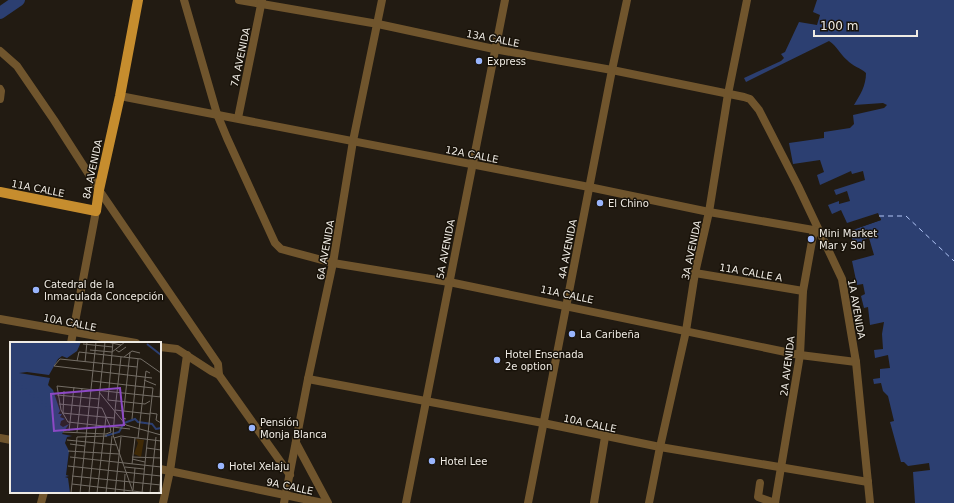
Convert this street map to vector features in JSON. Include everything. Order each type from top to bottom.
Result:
[{"type":"main road","name":"8A AVENIDA","points":[[96,211],[138,0]]},
{"type":"main road","name":"11A CALLE","points":[[0,192],[96,211]]},
{"type":"street","points":[[184,0],[217,114]]},
{"type":"street","name":"13A CALLE","points":[[239,0],[262,2],[378,24],[494,49],[612,70],[744,97]]},
{"type":"street","name":"6A AVENIDA","points":[[285,499],[308,379],[333,263],[353,141],[382,0]]},
{"type":"street","name":"5A AVENIDA","points":[[406,503],[473,164],[494,49],[505,0]]},
{"type":"street","name":"4A AVENIDA","points":[[528,503],[627,0]]},
{"type":"street","name":"3A AVENIDA","points":[[649,503],[710,212],[728,94],[747,0]]},
{"type":"street","name":"7A AVENIDA","points":[[238,118],[262,2]]},
{"type":"street","points":[[0,51],[17,66],[54,120],[99,190],[218,364],[219,375],[290,475]]},
{"type":"street","points":[[0,100],[1,90]]},
{"type":"street","name":"12A CALLE","points":[[120,96],[473,164],[710,212],[816,231]]},
{"type":"street","name":"1A AVENIDA","points":[[744,97],[750,99],[759,110],[798,186],[816,231],[842,279],[856,362],[870,503]]},
{"type":"street","name":"11A CALLE","points":[[217,114],[278,247],[333,263],[449,282],[800,355],[856,362]]},
{"type":"street","name":"8A AVENIDA","points":[[71,342],[96,211]]},
{"type":"street","name":"2A AVENIDA","points":[[775,503],[800,355],[803,291],[816,231]]},
{"type":"street","name":"11A CALLE A","points":[[696,273],[803,291]]},
{"type":"street","name":"10A CALLE","points":[[0,319],[130,342]]},
{"type":"street","points":[[161,347],[177,350],[187,355],[211,372],[219,375]]},
{"type":"street","points":[[163,503],[170,471],[187,355]]},
{"type":"street","name":"10A CALLE","points":[[308,379],[543,423],[605,437],[868,482]]},
{"type":"street","points":[[594,503],[605,437]]},
{"type":"street","points":[[0,438],[10,440]]},
{"type":"street","points":[[296,443],[328,503]]},
{"type":"street","name":"9A CALLE","points":[[161,469],[285,499],[323,503]]},
{"type":"street","points":[[760,483],[758,498],[775,503]]},
{"type":"street","points":[[41,503],[44,493]]},
{"type":"water","points":[[817,0],[954,0],[954,503],[915,503],[913,472],[930,470],[929,463],[908,466],[904,462],[901,462],[890,422],[894,421],[888,396],[883,391],[881,383],[874,384],[873,379],[880,378],[880,369],[890,368],[888,355],[875,358],[874,350],[883,349],[882,334],[884,322],[870,325],[868,307],[864,308],[861,296],[865,294],[863,284],[857,285],[852,261],[874,255],[869,238],[863,240],[864,243],[855,246],[849,231],[881,220],[878,213],[847,223],[841,210],[832,214],[828,205],[839,201],[839,204],[850,201],[847,191],[836,195],[834,190],[865,180],[863,171],[852,174],[851,171],[820,185],[817,175],[824,172],[820,160],[793,164],[789,143],[824,138],[824,132],[850,128],[854,124],[853,115],[884,108],[887,105],[883,103],[854,105],[864,86],[866,73],[849,62],[829,41],[746,82],[744,78],[781,61],[784,58],[781,54],[785,52],[799,22],[817,25],[820,15],[813,12]]},
{"type":"pier","points":[[879,215],[881,220],[847,232],[848,229],[878,219],[877,216]]},
{"type":"waterway","points":[[0,13],[19,0]]},
{"type":"ferry route","points":[[879,216],[906,216],[954,261]]},
{"type":"place","name":"Express","points":[[479,61]]},
{"type":"place","name":"El Chino","points":[[600,203]]},
{"type":"place","name":"Mini Market Mar y Sol","points":[[811,239]]},
{"type":"place","name":"Catedral de la Inmaculada Concepción","points":[[36,290]]},
{"type":"place","name":"La Caribeña","points":[[572,334]]},
{"type":"place","name":"Hotel Ensenada 2e option","points":[[497,360]]},
{"type":"place","name":"Pensión Monja Blanca","points":[[252,428]]},
{"type":"place","name":"Hotel Lee","points":[[432,461]]},
{"type":"place","name":"Hotel Xelaju","points":[[221,466]]}]
